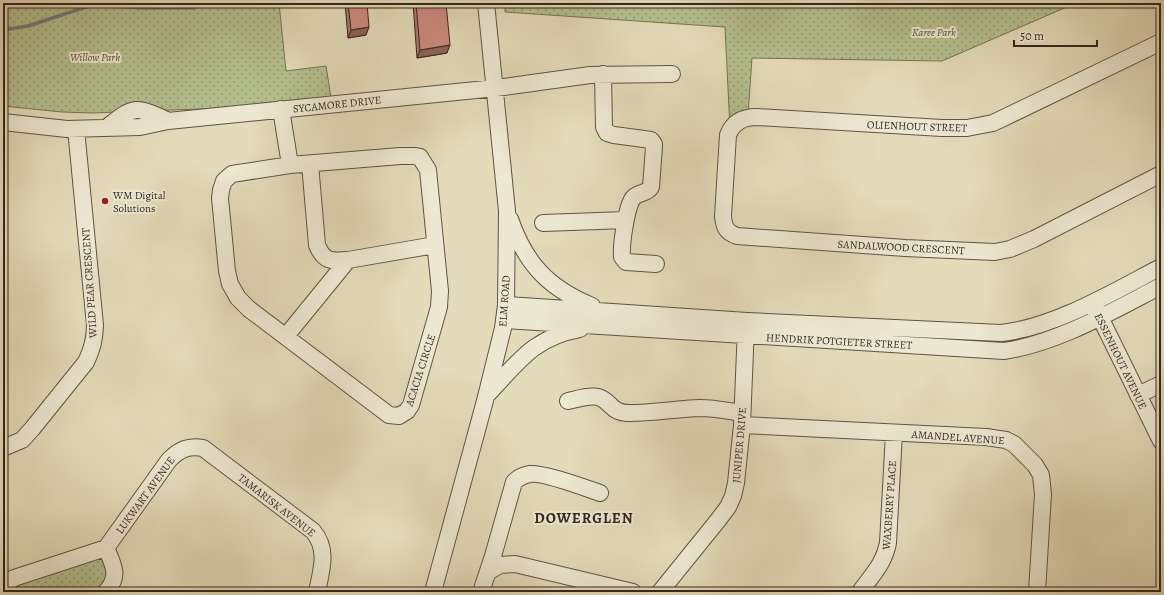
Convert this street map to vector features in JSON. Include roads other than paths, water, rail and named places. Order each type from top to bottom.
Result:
[{"type":"street","name":"ELM ROAD","points":[[432,592],[486,397],[505,312],[507,211],[496,88],[486,3]]},
{"type":"street","name":"OLIENHOUT STREET","points":[[731,130],[739,120],[751,117],[942,128],[967,128],[981,126],[1008,116],[1100,70],[1161,42]]},
{"type":"street","points":[[493,62],[502,72],[521,85],[498,110]]},
{"type":"street","points":[[603,74],[604,127],[607,133],[644,138],[651,140],[654,144],[653,180],[651,187],[648,191],[635,196],[632,200],[626,220],[622,254],[624,261],[656,264]]},
{"type":"street","name":"SYCAMORE DRIVE","points":[[3,122],[76,129],[140,127],[168,121],[496,88],[603,74],[672,74]]},
{"type":"street","points":[[281,109],[290,165]]},
{"type":"street","name":"WILD PEAR CRESCENT","points":[[3,448],[22,440],[32,429],[86,362],[95,341],[95,325],[76,129]]},
{"type":"street","name":"SANDALWOOD CRESCENT","points":[[731,130],[728,139],[723,216],[727,231],[737,236],[905,248],[996,252],[1010,249],[1034,239],[1161,174]]},
{"type":"street","name":"ACACIA CIRCLE","points":[[400,156],[420,157],[428,170],[440,291],[439,307],[411,405],[407,411],[399,416],[389,415],[286,336],[249,310],[238,298],[230,284],[227,271],[220,198],[224,182],[232,174],[290,165],[400,156]]},
{"type":"street","points":[[310,164],[316,245],[321,255],[326,259],[335,261],[348,260],[435,245]]},
{"type":"street","points":[[507,211],[523,248],[532,263],[541,273],[560,290],[601,310]]},
{"type":"street","points":[[543,222],[626,220]]},
{"type":"street","points":[[286,336],[348,260]]},
{"type":"street","name":"HENDRIK POTGIETER STREET","points":[[505,312],[608,325],[1001,333],[1019,331],[1039,326],[1092,302],[1161,267]]},
{"type":"street","name":"HENDRIK POTGIETER STREET","points":[[505,312],[601,310],[746,328],[1004,351],[1043,342],[1100,317],[1161,286]]},
{"type":"street","name":"ESSENHOUT AVENUE","points":[[1092,302],[1161,441]]},
{"type":"street","points":[[486,397],[520,360],[539,344],[552,337],[567,332],[608,325]]},
{"type":"street","name":"JUNIPER DRIVE","points":[[660,592],[719,519],[733,496],[736,483],[742,419],[746,328]]},
{"type":"street","points":[[1138,395],[1161,384]]},
{"type":"street","name":"AMANDEL AVENUE","points":[[568,401],[593,396],[604,400],[615,411],[629,413],[712,408],[742,419],[894,433],[1000,438],[1010,441],[1023,451],[1041,475],[1043,494],[1037,592]]},
{"type":"street","name":"WAXBERRY PLACE","points":[[860,592],[882,562],[887,551],[894,433]]},
{"type":"street","name":"LUKWART AVENUE","points":[[106,548],[170,460],[176,453],[188,447]]},
{"type":"street","name":"TAMARISK AVENUE","points":[[188,447],[203,448],[313,531],[320,542],[323,559],[317,592]]},
{"type":"street","points":[[481,592],[497,543],[514,482],[518,478],[531,474],[543,475],[600,493]]},
{"type":"street","points":[[497,543],[503,555],[515,564]]},
{"type":"street","points":[[3,585],[14,578],[106,548],[114,566],[115,575],[114,581],[106,592]]},
{"type":"street","points":[[488,572],[500,566],[515,564],[633,592]]},
{"type":"waterway","points":[[3,30],[28,26],[92,5],[143,8],[193,8],[207,3]]},
{"type":"place","name":"WM Digital Solutions","points":[[105,201]]},
{"type":"district","name":"DOWERGLEN","points":[[584,518]]},
{"type":"park label","name":"Karee Park","points":[[934,32]]},
{"type":"park label","name":"Willow Park","points":[[95,57]]}]
